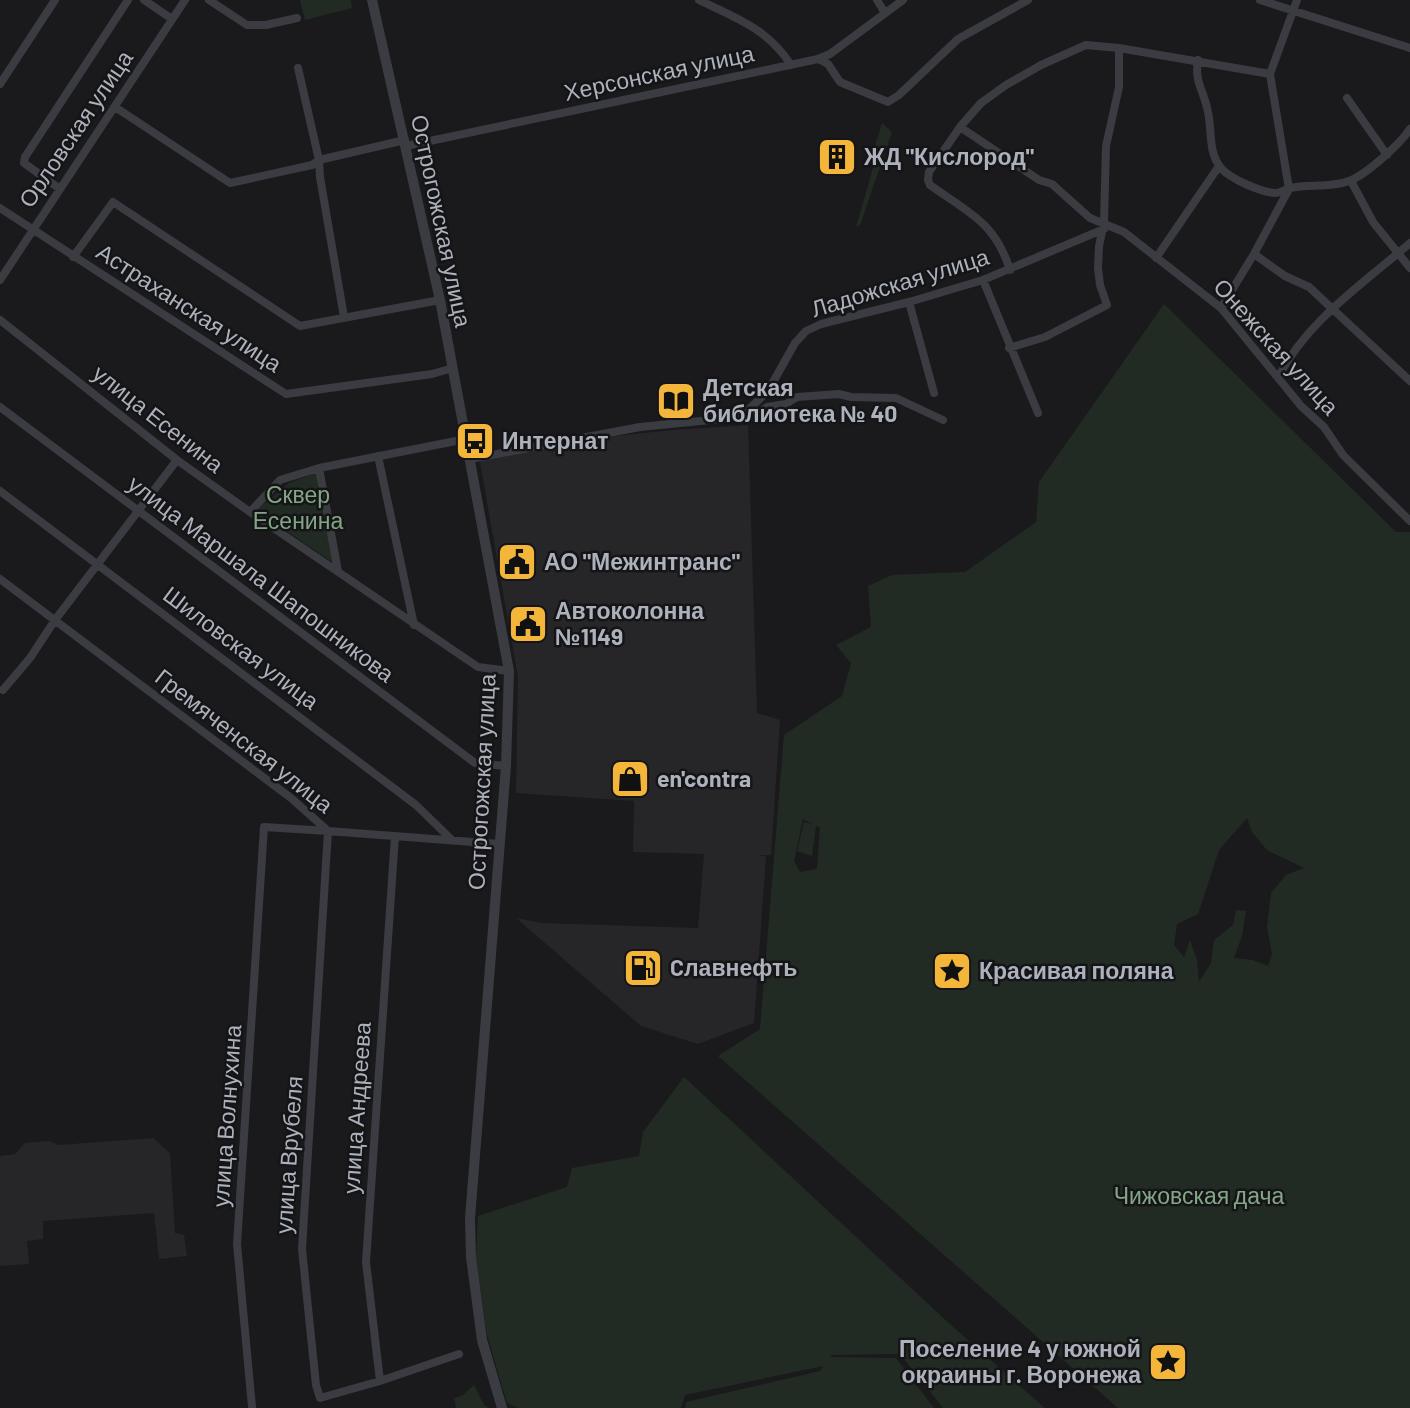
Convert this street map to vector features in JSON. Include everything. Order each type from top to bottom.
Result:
[{"type":"street","points":[[0,84],[55,0]]},
{"type":"street","points":[[60,189],[24,163],[25,157],[128,0]]},
{"type":"street","points":[[145,0],[172,19]]},
{"type":"street","name":"Орловская улица","points":[[0,280],[185,0]]},
{"type":"street","points":[[209,0],[247,25],[266,25],[297,19]]},
{"type":"street","name":"Острогожская улица","points":[[372,0],[440,300],[509,671],[506,766],[470,1218],[471,1257],[482,1340],[502,1408]]},
{"type":"street","points":[[699,0],[756,29],[779,47],[791,65]]},
{"type":"street","points":[[877,0],[885,13]]},
{"type":"street","name":"Херсонская улица","points":[[115,107],[230,183],[312,165],[319,160],[818,60],[903,0]]},
{"type":"street","points":[[818,60],[828,64],[840,82],[888,102],[899,95],[958,39],[1028,0]]},
{"type":"street","points":[[1260,0],[1410,48]]},
{"type":"street","points":[[1221,308],[1289,188],[1269,74],[1297,0]]},
{"type":"street","points":[[1010,270],[995,235],[983,223],[930,185],[928,180],[929,172],[960,127],[981,103],[1041,65],[1086,45],[1198,60],[1269,74]]},
{"type":"street","points":[[1009,348],[1045,337],[1105,308],[1107,301],[1100,285],[1098,268],[1099,246],[1104,226],[1106,146],[1119,87],[1119,48]]},
{"type":"street","points":[[1198,60],[1197,84],[1205,99],[1209,116],[1208,130],[1219,166],[1242,183],[1277,194],[1289,188],[1351,181],[1387,155],[1410,129]]},
{"type":"street","points":[[298,68],[319,160],[344,317]]},
{"type":"street","points":[[1348,98],[1387,155]]},
{"type":"street","name":"Онежская улица","points":[[960,127],[1039,180],[1052,184],[1072,199],[1090,218],[1124,232],[1221,308],[1301,405],[1324,427],[1343,455],[1410,521]]},
{"type":"street","points":[[1156,258],[1219,166]]},
{"type":"street","points":[[1351,181],[1373,222],[1410,268]]},
{"type":"street","points":[[73,257],[113,202],[300,326],[440,300]]},
{"type":"street","name":"Астраханская улица","points":[[0,208],[286,394],[432,374],[453,368]]},
{"type":"street","name":"Ладожская улица","points":[[741,417],[768,391],[795,343],[806,331],[832,321],[983,280],[1104,226]]},
{"type":"street","points":[[1279,376],[1298,345],[1332,310],[1410,243]]},
{"type":"street","points":[[1254,254],[1285,276],[1309,287],[1410,381]]},
{"type":"street","points":[[983,280],[1038,413]]},
{"type":"street","points":[[909,302],[934,393]]},
{"type":"street","name":"улица Есенина","points":[[0,320],[177,460],[250,512],[478,667],[509,671]]},
{"type":"street","points":[[470,459],[640,427],[751,418],[767,407],[786,404],[797,397],[839,394],[851,397],[896,398],[943,420]]},
{"type":"street","name":"улица Маршала Шапошникова","points":[[0,407],[475,763],[506,766]]},
{"type":"street","points":[[250,512],[280,480],[319,468],[466,439]]},
{"type":"street","points":[[378,456],[414,625]]},
{"type":"street","points":[[2,690],[30,658],[55,620],[177,460]]},
{"type":"street","points":[[319,468],[338,571]]},
{"type":"street","name":"Шиловская улица","points":[[0,491],[415,805],[453,841]]},
{"type":"street","name":"Гремяченская улица","points":[[0,579],[291,798],[328,831],[499,844]]},
{"type":"street","name":"улица Волнухина","points":[[252,1407],[237,1244],[264,827],[328,831]]},
{"type":"street","name":"улица Врубеля","points":[[328,831],[302,1249],[316,1385],[320,1398],[459,1354]]},
{"type":"street","name":"улица Андреева","points":[[380,1381],[366,1262],[395,836]]},
{"type":"shaded area","points":[[748,425],[757,713],[780,720],[771,855],[756,855],[766,856],[754,1023],[698,1044],[641,1026],[516,918],[541,923],[698,928],[704,854],[633,852],[634,801],[516,793],[518,677],[479,457],[579,440]]},
{"type":"shaded area","points":[[153,1138],[170,1153],[175,1233],[184,1235],[187,1256],[159,1259],[154,1213],[43,1221],[43,1239],[27,1241],[29,1264],[0,1266],[0,1156],[15,1154],[25,1143],[49,1141],[59,1145]]},
{"type":"green space","points":[[300,0],[351,0],[352,8],[305,20]]},
{"type":"green space","points":[[882,123],[892,132],[860,225],[856,227],[873,168],[871,158]]},
{"type":"green space","name":"Чижовская дача","points":[[1164,304],[1396,532],[1410,532],[1410,1408],[1118,1408],[718,1056],[760,1029],[784,735],[842,696],[851,663],[836,645],[871,627],[868,586],[892,575],[965,572],[1036,522],[1039,482]],"holes":[[[1247,818],[1252,832],[1267,850],[1304,868],[1286,875],[1271,893],[1267,927],[1272,954],[1268,966],[1253,960],[1234,958],[1242,936],[1246,911],[1236,910],[1233,925],[1214,940],[1211,963],[1199,982],[1197,960],[1190,940],[1184,957],[1174,945],[1177,924],[1198,914],[1219,850]],[[803,819],[812,824],[804,822],[797,851],[812,856],[816,826],[820,827],[817,869],[800,872],[794,861]]]},
{"type":"green space","name":"Сквер Есенина","points":[[319,472],[335,564],[262,514],[259,508],[289,483]]},
{"type":"green space","points":[[684,1077],[952,1326],[1045,1408],[943,1408],[900,1354],[830,1357],[896,1358],[934,1408],[685,1408],[686,1402],[820,1371],[823,1366],[685,1395],[681,1408],[518,1408],[507,1403],[487,1335],[476,1259],[478,1216],[567,1187],[572,1168],[639,1156],[643,1132]]},
{"type":"green space","points":[[474,1385],[484,1405],[489,1408],[456,1408],[454,1398],[462,1396]]},
{"type":"place","name":"ЖД \"Кислород\"","points":[[837,157]]},
{"type":"place","name":"Детская библиотека № 40","points":[[676,401]]},
{"type":"place","name":"Интернат","points":[[475,441]]},
{"type":"place","name":"АО \"Межинтранс\"","points":[[517,562]]},
{"type":"place","name":"Автоколонна №1149","points":[[528,624]]},
{"type":"place","name":"en'contra","points":[[630,779]]},
{"type":"place","name":"Cлавнефть","points":[[643,968]]},
{"type":"place","name":"Красивая поляна","points":[[952,971]]},
{"type":"place","name":"Поселение 4 у южной окраины г. Воронежа","points":[[1168,1362]]}]
